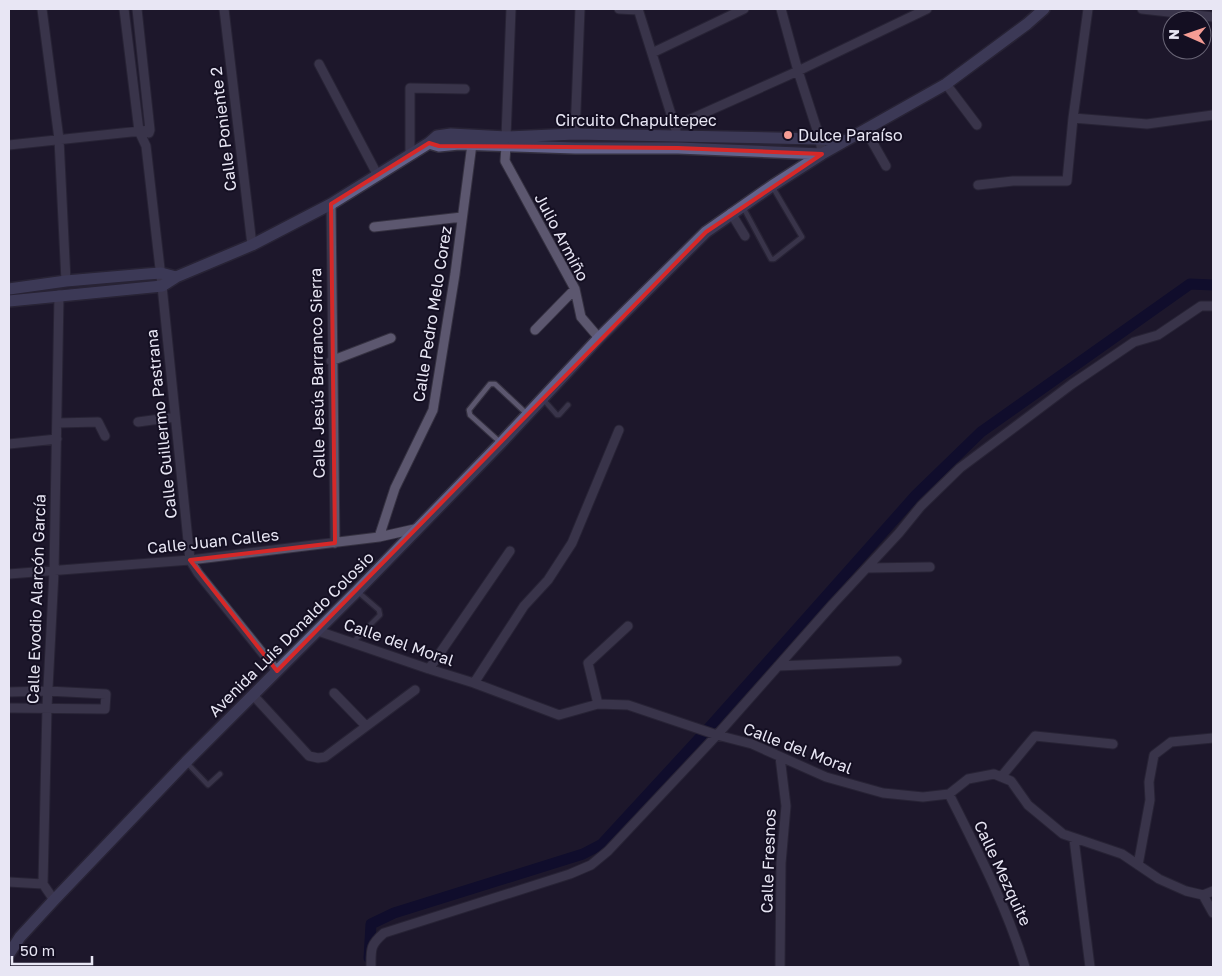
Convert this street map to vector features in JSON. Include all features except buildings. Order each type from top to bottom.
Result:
[{"type":"main road","name":"Avenida Luis Donaldo Colosio","points":[[10,950],[54,900],[186,762],[357,592],[599,338],[706,232],[731,213],[822,154],[946,84],[1027,24],[1044,9]]},
{"type":"main road","name":"Circuito Chapultepec","points":[[429,142],[439,146],[506,142],[575,134],[677,131],[845,141]]},
{"type":"main road","name":"Circuito Chapultepec","points":[[9,301],[162,286],[176,277],[252,245],[331,204],[437,136],[452,134],[506,142],[822,154]]},
{"type":"main road","points":[[9,289],[66,281],[161,273],[176,277]]},
{"type":"street","points":[[42,9],[58,139],[66,281]]},
{"type":"street","name":"Calle Guillermo Pastrana","points":[[124,9],[139,131],[146,146],[190,560],[198,573],[277,671]]},
{"type":"street","name":"Calle Guillermo Pastrana","points":[[137,9],[150,130],[146,146]]},
{"type":"street","name":"Calle Poniente 2","points":[[224,9],[252,245]]},
{"type":"street","name":"Julio Armiño","points":[[511,9],[505,161],[575,290],[581,317],[599,338]]},
{"type":"street","points":[[575,134],[580,9]]},
{"type":"street","points":[[619,9],[638,9],[677,131],[927,9]]},
{"type":"street","points":[[652,53],[744,9]]},
{"type":"street","points":[[781,9],[798,71],[820,139],[822,154]]},
{"type":"street","points":[[978,184],[1013,181],[1067,181],[1073,118],[1088,9]]},
{"type":"street","points":[[1142,9],[1213,17]]},
{"type":"street","points":[[125,20],[138,19]]},
{"type":"street","points":[[319,64],[376,174]]},
{"type":"street","points":[[946,84],[977,125]]},
{"type":"street","points":[[410,153],[410,88],[465,89]]},
{"type":"street","points":[[1073,118],[1147,124],[1213,115]]},
{"type":"street","points":[[865,129],[886,166]]},
{"type":"street","points":[[9,145],[150,130]]},
{"type":"street","name":"Calle Pedro Melo Corez","points":[[379,537],[395,488],[433,410],[472,144]]},
{"type":"street","name":"Calle Jesús Barranco Sierra","points":[[331,204],[334,543]]},
{"type":"street","points":[[731,213],[744,236]]},
{"type":"street","points":[[374,227],[462,217]]},
{"type":"street","points":[[535,330],[575,290]]},
{"type":"street","name":"Calle Evodio Alarcón García","points":[[43,884],[46,707],[54,572],[59,295]]},
{"type":"street","points":[[371,967],[371,952],[374,941],[384,934],[570,874],[591,865],[608,851],[899,533],[921,506],[960,468],[1072,384],[1134,342],[1158,335],[1201,306],[1213,306]]},
{"type":"street","points":[[332,361],[391,338]]},
{"type":"street","points":[[138,422],[175,417]]},
{"type":"street","points":[[57,423],[98,422],[105,436]]},
{"type":"street","points":[[470,681],[524,606],[548,580],[572,543],[619,430]]},
{"type":"street","points":[[9,444],[57,439]]},
{"type":"street","name":"Calle Juan Calles","points":[[9,574],[190,560],[379,537],[419,528]]},
{"type":"street","points":[[433,670],[510,551]]},
{"type":"street","points":[[867,568],[930,567]]},
{"type":"street","points":[[598,704],[588,663],[628,626]]},
{"type":"street","name":"Calle del Moral","points":[[318,631],[470,681],[559,715],[598,704],[628,705],[715,734],[752,744],[826,777],[883,793],[923,797],[949,794]]},
{"type":"street","points":[[778,666],[897,661]]},
{"type":"street","points":[[253,695],[310,756],[318,758],[325,756],[415,690]]},
{"type":"street","points":[[9,692],[48,691],[106,694],[105,709],[9,708]]},
{"type":"street","points":[[334,693],[366,726]]},
{"type":"street","points":[[1001,777],[1036,736],[1114,744]]},
{"type":"street","points":[[1138,866],[1150,800],[1149,782],[1154,755],[1171,742],[1213,738]]},
{"type":"street","name":"Calle Fresnos","points":[[780,757],[786,806],[781,863],[780,967]]},
{"type":"street","points":[[949,794],[968,779],[994,774],[1011,781],[1028,805],[1063,834],[1122,854],[1159,879],[1186,891],[1203,895],[1213,891]]},
{"type":"street","name":"Calle Mezquite","points":[[949,794],[1015,934],[1024,967]]},
{"type":"street","points":[[1074,839],[1090,967]]},
{"type":"street","points":[[9,882],[43,884],[54,900]]},
{"type":"street","points":[[1203,895],[1213,913]]},
{"type":"lane","points":[[743,206],[771,259],[774,259],[802,237],[772,186]]},
{"type":"lane","points":[[501,443],[469,412],[490,384],[495,384],[527,414]]},
{"type":"lane","points":[[542,398],[559,415],[568,405]]},
{"type":"lane","points":[[352,642],[380,615],[379,610],[357,592]]},
{"type":"lane","points":[[186,762],[208,785],[220,774]]},
{"type":"highlighted area","points":[[429,143],[439,146],[678,148],[822,154],[706,232],[277,671],[190,560],[335,543],[331,204]]},
{"type":"waterway","points":[[369,958],[371,924],[394,913],[583,854],[602,844],[707,730],[916,495],[981,432],[1190,284],[1213,285]]},
{"type":"place","name":"Dulce Paraíso","points":[[788,135]]}]
